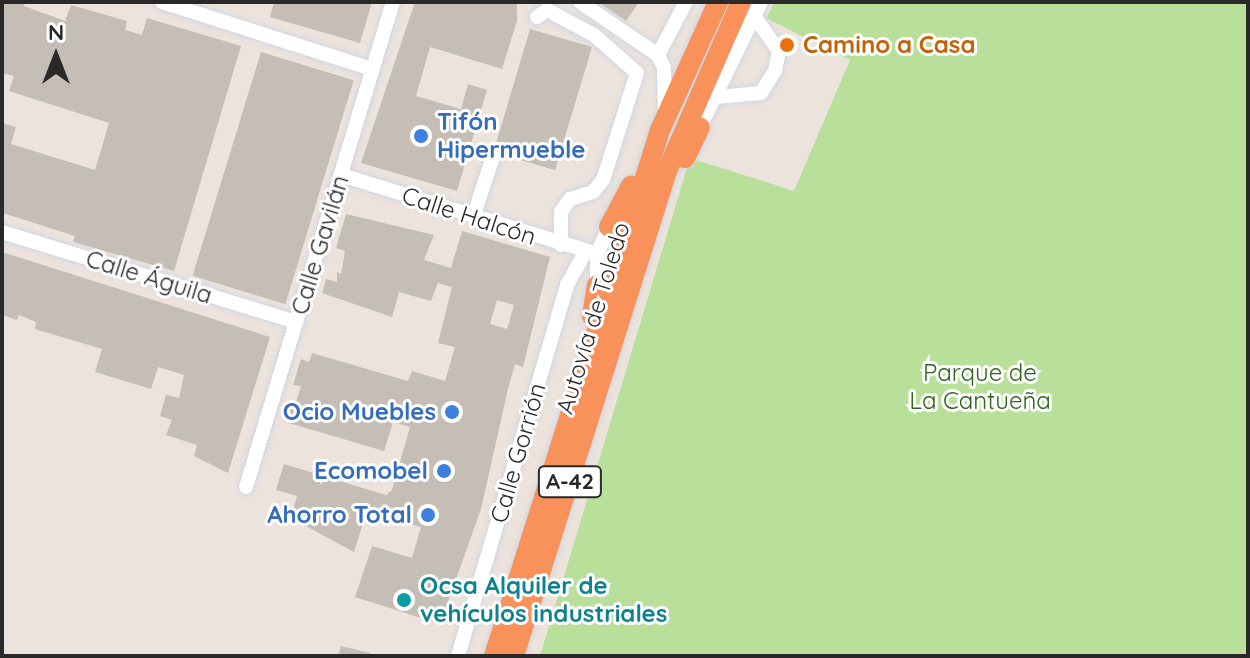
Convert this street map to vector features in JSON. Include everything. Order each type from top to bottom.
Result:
[{"type":"highway","name":"Autovía de Toledo","points":[[494,656],[663,124],[718,2]]},
{"type":"highway","name":"Autovía de Toledo","points":[[514,656],[672,158],[747,9]]},
{"type":"highway","points":[[609,227],[625,202],[645,147],[663,124]]},
{"type":"highway","points":[[628,290],[647,261],[700,127]]},
{"type":"highway","points":[[584,372],[597,285]]},
{"type":"street","points":[[162,2],[372,69]]},
{"type":"street","name":"Calle Gavilán","points":[[246,487],[393,2]]},
{"type":"street","points":[[580,2],[658,55],[664,68],[661,95],[663,124]]},
{"type":"street","points":[[658,55],[686,2]]},
{"type":"street","points":[[700,127],[717,97],[747,9],[761,2]]},
{"type":"street","points":[[717,97],[761,93],[775,71],[779,51],[747,9]]},
{"type":"street","points":[[537,17],[547,10],[594,35],[637,73],[603,180],[593,192],[570,199],[561,212],[561,245]]},
{"type":"street","points":[[473,217],[493,157]]},
{"type":"street","name":"Calle Halcón","points":[[341,175],[591,253]]},
{"type":"street","name":"Calle Gorrión","points":[[458,656],[567,285],[609,227]]},
{"type":"street","name":"Calle Águila","points":[[2,232],[297,322]]},
{"type":"street","points":[[591,253],[597,285]]},
{"type":"green space","name":"Parque de La Cantueña","points":[[775,2],[1248,2],[1248,656],[540,656],[690,158],[794,191],[850,60],[766,18]]},
{"type":"building","points":[[2,2],[25,2],[24,6],[65,21],[71,5],[127,21],[125,30],[142,35],[147,18],[241,46],[174,271],[73,242],[75,236],[3,213],[2,123],[16,127],[11,144],[95,170],[109,123],[9,91],[14,76],[2,73]]},
{"type":"building","points":[[274,2],[372,2],[360,43],[270,17]]},
{"type":"building","name":"Tifón Hipermueble","points":[[415,2],[517,2],[517,21],[502,69],[430,47],[416,96],[461,109],[468,84],[487,90],[457,191],[361,163]]},
{"type":"building","points":[[598,2],[639,2],[626,21]]},
{"type":"building","points":[[530,29],[592,47],[555,170],[503,155],[495,147]]},
{"type":"building","points":[[261,52],[354,80],[285,304],[193,276]]},
{"type":"building","points":[[346,214],[434,235],[424,260],[451,268],[462,231],[550,257],[523,367],[515,364],[508,389],[481,509],[440,624],[355,597],[372,546],[412,558],[421,527],[367,511],[354,552],[291,518],[297,496],[276,490],[284,464],[386,495],[392,490],[410,427],[393,422],[384,451],[289,423],[292,416],[285,414],[288,403],[295,405],[301,386],[293,385],[301,359],[309,362],[312,353],[408,381],[412,371],[445,381],[455,347],[438,343],[452,287],[438,283],[431,301],[399,292],[392,317],[322,293],[326,279],[337,282],[337,272],[341,274],[345,251],[336,248]],"holes":[[[497,300],[514,305],[507,329],[490,324]]]},
{"type":"building","points":[[2,252],[270,337],[228,473],[194,456],[197,445],[166,435],[172,420],[160,416],[166,395],[179,398],[184,375],[158,367],[151,389],[95,372],[102,349],[35,329],[36,322],[19,315],[17,320],[2,315]]},
{"type":"building","points":[[341,646],[370,653],[370,656],[338,656]]},
{"type":"place","name":"Camino a Casa","points":[[787,45]]},
{"type":"place","name":"Tifón Hipermueble","points":[[421,136]]},
{"type":"place","name":"Ocio Muebles","points":[[452,412]]},
{"type":"place","name":"Ecomobel","points":[[444,471]]},
{"type":"place","name":"Ahorro Total","points":[[428,515]]},
{"type":"place","name":"Ocsa Alquiler de vehículos industriales","points":[[404,600]]}]
